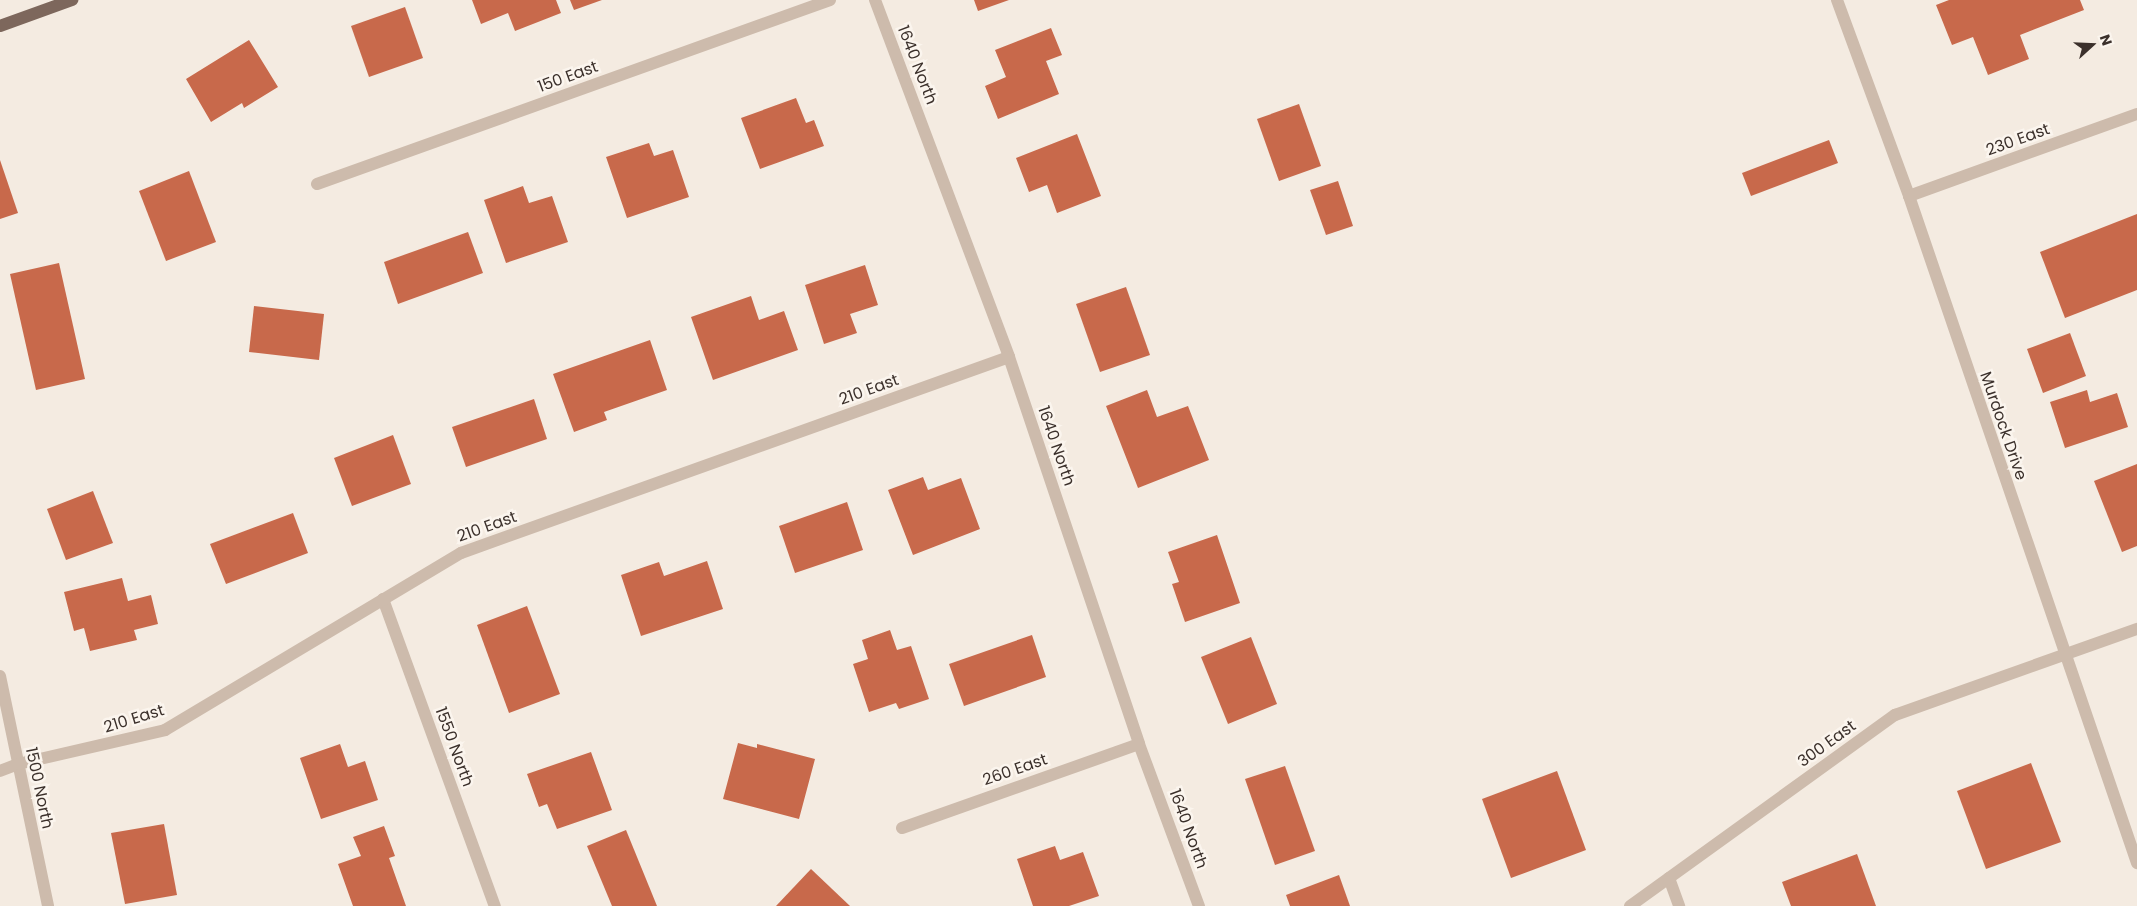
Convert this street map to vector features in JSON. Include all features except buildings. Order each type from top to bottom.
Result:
[{"type":"main road","points":[[0,26],[72,0]]},
{"type":"street","name":"150 East","points":[[317,184],[830,0]]},
{"type":"street","name":"1640 North","points":[[875,0],[1009,356],[1139,744],[1199,906]]},
{"type":"street","name":"Murdock Drive","points":[[1837,0],[1909,196],[2137,862]]},
{"type":"street","name":"230 East","points":[[1909,196],[2137,114]]},
{"type":"street","name":"210 East","points":[[0,771],[18,764],[165,730],[461,554],[1009,356]]},
{"type":"street","name":"1550 North","points":[[383,599],[495,906]]},
{"type":"street","name":"300 East","points":[[1630,906],[1895,715],[2137,629]]},
{"type":"street","name":"1500 North","points":[[0,676],[48,906]]},
{"type":"street","name":"260 East","points":[[902,828],[1139,744]]},
{"type":"street","points":[[1669,878],[1679,906]]}]
